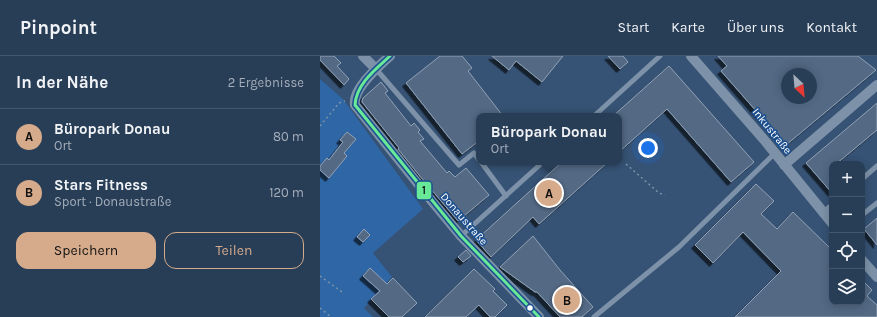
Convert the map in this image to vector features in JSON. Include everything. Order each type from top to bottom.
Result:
[{"type":"street","points":[[363,56],[376,70]]},
{"type":"street","points":[[355,98],[358,90],[390,56]]},
{"type":"street","name":"Inkustraße","points":[[691,56],[775,153],[829,219]]},
{"type":"street","points":[[784,165],[877,85]]},
{"type":"street","name":"Donaustraße","points":[[355,98],[355,105],[361,114],[462,236],[539,317]]},
{"type":"street","points":[[865,263],[877,277]]},
{"type":"lane","points":[[597,113],[660,56]]},
{"type":"lane","points":[[376,70],[460,165],[474,153],[476,156]]},
{"type":"lane","points":[[594,317],[679,247],[775,153]]},
{"type":"lane","points":[[483,165],[506,196]]},
{"type":"lane","points":[[462,236],[540,165]]},
{"type":"lane","points":[[865,176],[877,166]]},
{"type":"lane","points":[[865,213],[877,203]]},
{"type":"lane","points":[[823,212],[829,207]]},
{"type":"path","points":[[320,126],[339,103],[355,98]]},
{"type":"path","points":[[626,164],[659,193],[666,195]]},
{"type":"path","points":[[320,276],[342,292]]},
{"type":"path","points":[[320,308],[331,317]]},
{"type":"shaded area","points":[[320,79],[343,99],[423,209],[373,253],[392,277],[364,308],[373,317],[320,317]]},
{"type":"building","points":[[320,56],[334,56],[341,63],[337,66],[349,79],[344,85],[320,60]]},
{"type":"building","points":[[440,56],[462,56],[472,68],[468,71],[501,113],[476,113],[476,143],[462,154],[406,83]]},
{"type":"building","points":[[492,56],[563,56],[542,82],[516,61],[509,70]]},
{"type":"building","points":[[608,56],[623,56],[628,62],[620,69]]},
{"type":"building","points":[[718,56],[858,56],[876,70],[786,145],[721,71],[727,66]]},
{"type":"building","points":[[669,66],[754,162],[731,182],[667,109],[622,149],[622,113],[616,113]]},
{"type":"building","points":[[381,82],[388,91],[385,93],[411,126],[414,123],[420,130],[418,132],[424,139],[420,141],[447,173],[449,171],[455,177],[466,168],[489,195],[458,221],[398,149],[399,148],[362,102],[363,98]]},
{"type":"building","points":[[877,103],[877,130],[840,161],[829,161],[829,190],[806,163]]},
{"type":"building","points":[[347,132],[356,139],[344,153],[347,156],[329,178],[320,170],[320,166],[327,158],[329,160],[343,142],[340,140]]},
{"type":"building","points":[[559,165],[605,165],[539,224],[533,217],[491,257],[476,240]]},
{"type":"building","points":[[756,184],[774,201],[761,214],[777,229],[793,212],[829,247],[829,305],[865,305],[865,283],[872,290],[867,296],[877,305],[877,317],[735,317],[781,271],[743,232],[713,263],[695,245]]},
{"type":"building","points":[[877,218],[877,245],[865,230],[865,228]]},
{"type":"building","points":[[364,229],[370,235],[363,242],[357,237]]},
{"type":"building","points":[[533,236],[560,270],[593,307],[582,317],[560,317],[537,292],[500,267]]},
{"type":"building","points":[[466,250],[471,256],[463,262],[458,257]]},
{"type":"building","points":[[370,268],[387,284],[393,278],[417,303],[402,317],[389,317],[371,299],[380,291],[363,276]]},
{"type":"building","points":[[474,269],[495,289],[493,291],[507,305],[495,317],[490,317],[479,305],[466,317],[425,317]]},
{"type":"transit line","name":"1","points":[[390,56],[363,84],[356,97],[355,105],[461,236],[539,317]]},
{"type":"place","name":"Büropark Donau","points":[[549,193]]},
{"type":"place","name":"Stars Fitness","points":[[567,300]]}]
